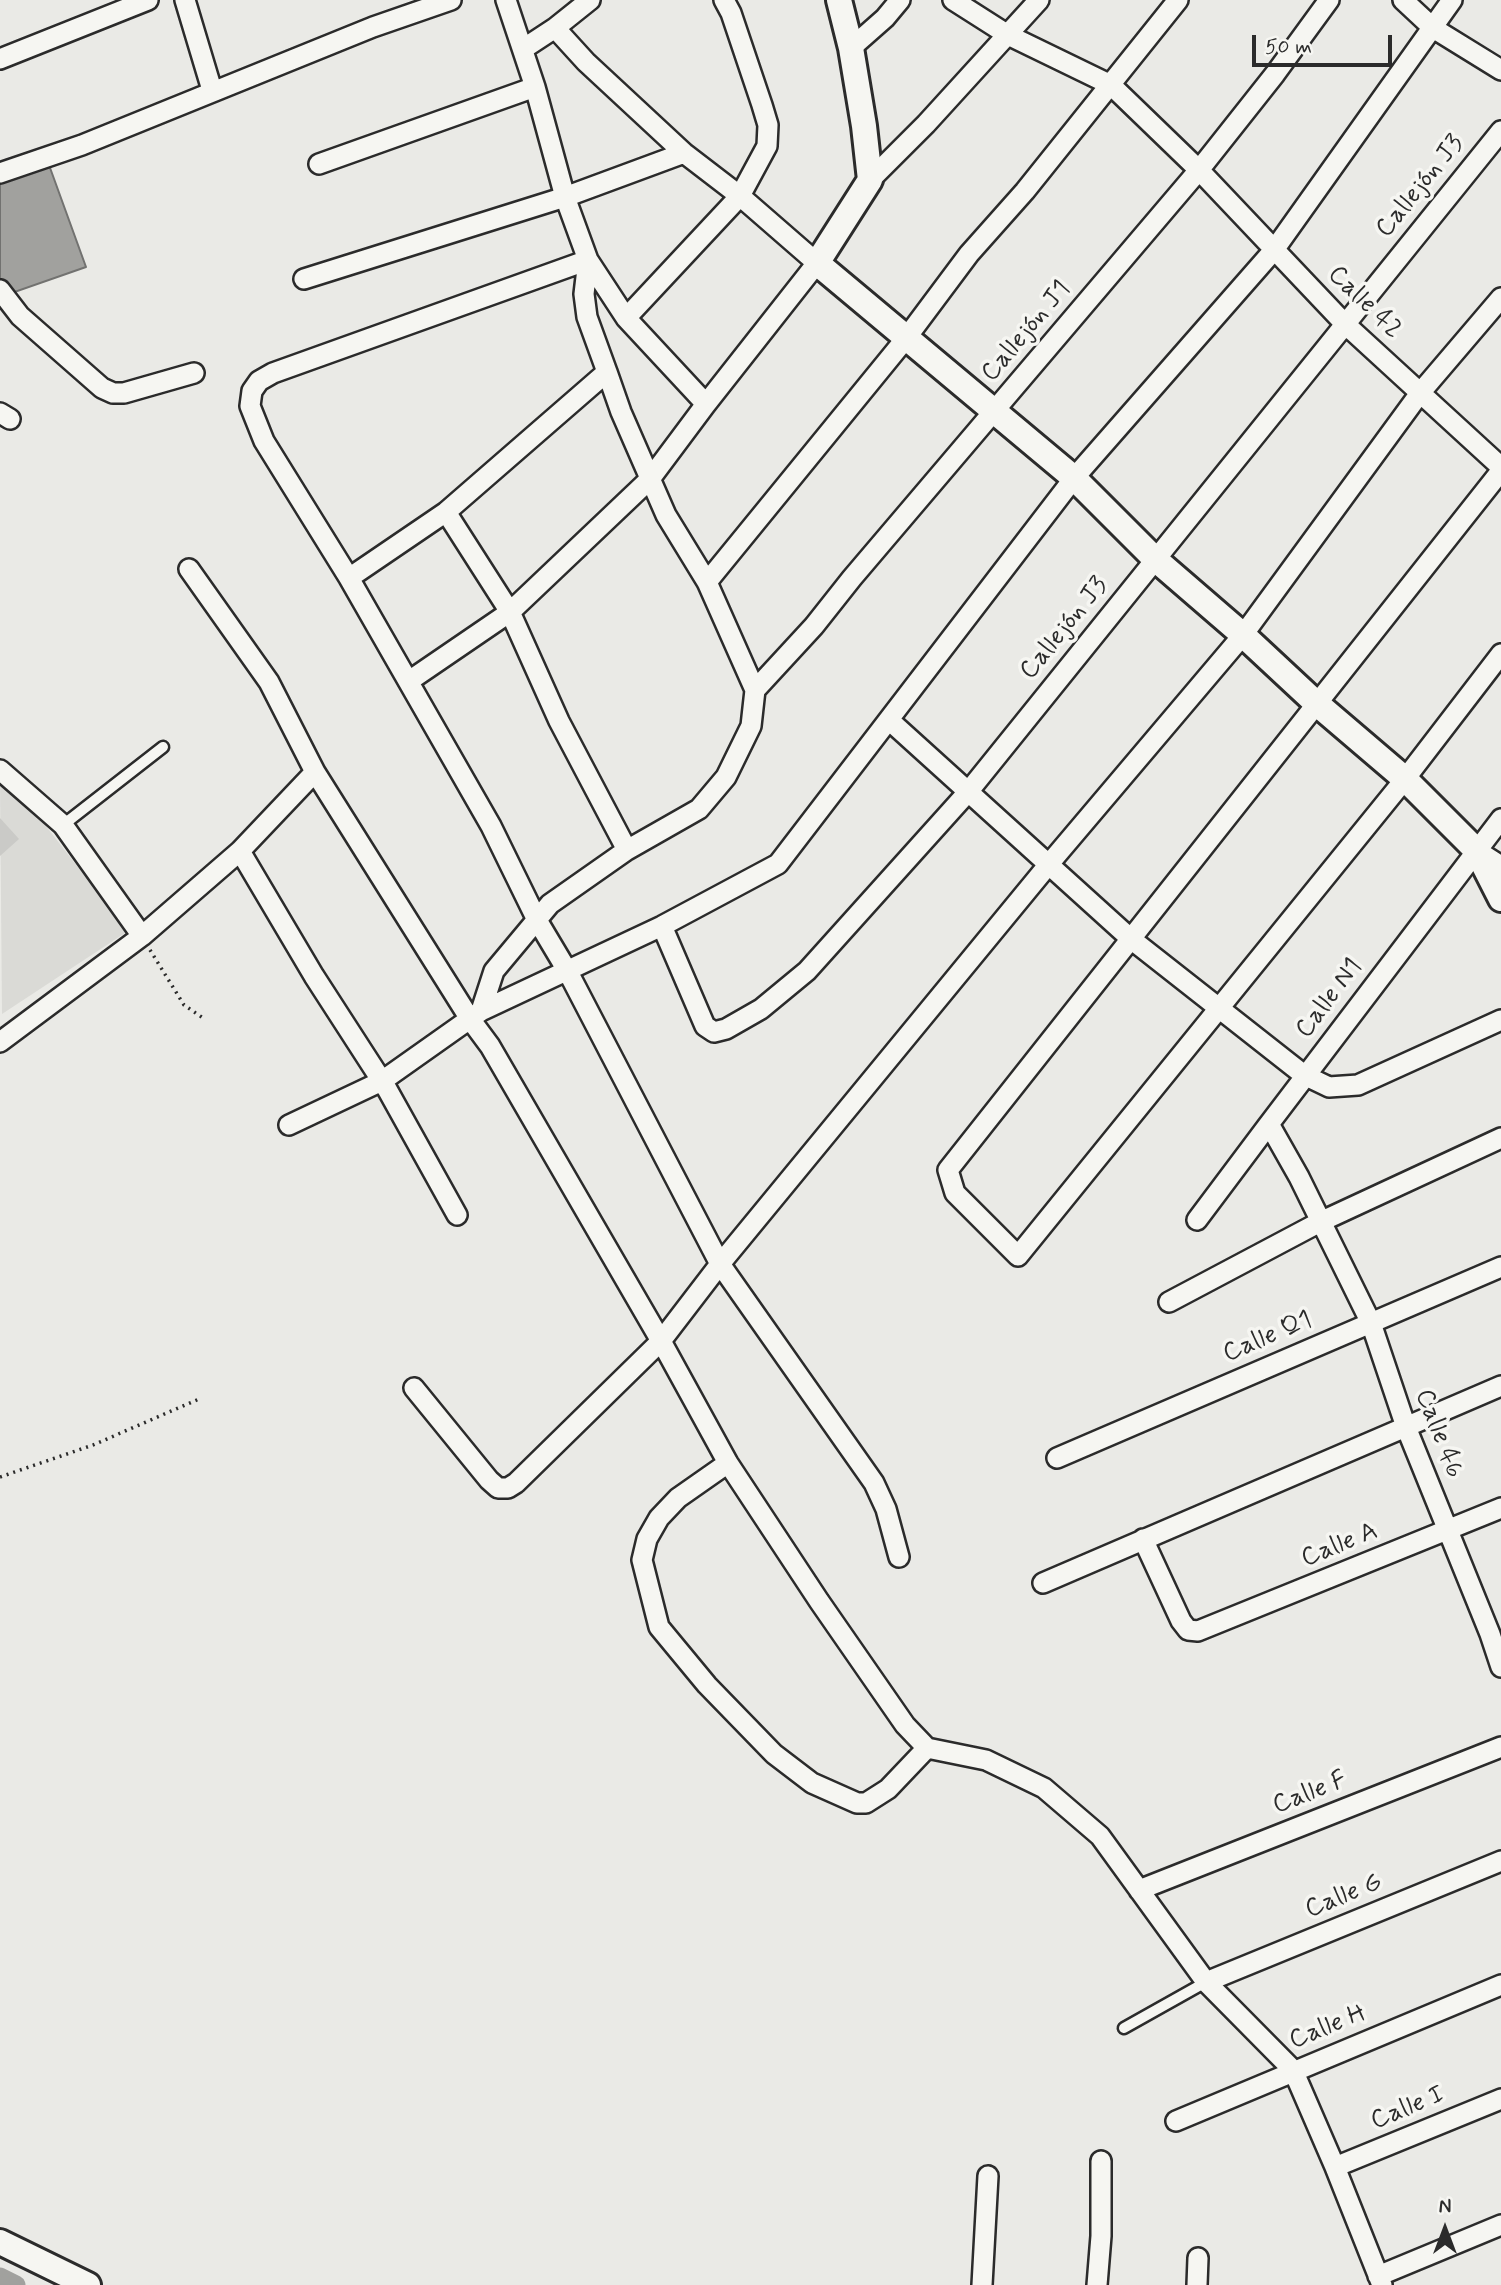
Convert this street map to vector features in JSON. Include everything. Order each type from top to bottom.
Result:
[{"type":"street","points":[[0,59],[148,0]]},
{"type":"street","points":[[186,0],[212,90]]},
{"type":"street","points":[[0,173],[82,145],[212,90],[373,27],[451,0]]},
{"type":"street","points":[[506,0],[535,87],[565,197],[587,260],[626,318],[706,404]]},
{"type":"street","points":[[523,49],[555,29],[590,0]]},
{"type":"street","points":[[626,318],[740,195],[767,146],[768,125],[731,13],[724,0]]},
{"type":"street","points":[[839,0],[864,126],[870,180]]},
{"type":"street","points":[[850,48],[885,18],[900,0]]},
{"type":"street","name":"Calle 42","points":[[953,0],[1008,35],[1111,85],[1199,170],[1344,323],[1501,469]]},
{"type":"street","points":[[409,681],[510,612],[650,479],[817,263],[870,180],[926,124],[1040,0]]},
{"type":"street","points":[[707,582],[907,337],[969,254],[1026,191],[1178,0]]},
{"type":"street","name":"Callejón J1","points":[[755,690],[814,626],[1199,170],[1329,0]]},
{"type":"street","points":[[1403,0],[1433,27],[1501,71]]},
{"type":"street","points":[[289,1125],[382,1081],[475,1015],[662,926],[778,864],[1074,478],[1274,250],[1452,0]]},
{"type":"street","points":[[555,29],[586,62],[684,153],[740,195],[817,263],[1074,478],[1155,559],[1405,779],[1476,850],[1501,866]]},
{"type":"street","points":[[319,164],[535,87]]},
{"type":"street","name":"Callejón J3","points":[[662,926],[705,1026],[714,1032],[726,1029],[761,1009],[807,971],[968,792],[1501,131]]},
{"type":"street","points":[[304,279],[565,197],[684,153]]},
{"type":"street","points":[[475,1015],[495,971],[550,904],[627,850],[699,809],[726,778],[751,726],[755,690],[707,582],[666,515],[621,412],[587,317],[584,294],[587,260]]},
{"type":"street","points":[[587,260],[273,373],[259,381],[252,391],[250,406],[264,442],[349,578],[491,826],[537,920],[568,972],[720,1264],[874,1483],[886,1509],[899,1558]]},
{"type":"street","points":[[0,290],[20,316],[102,388],[113,393],[124,393],[194,373]]},
{"type":"street","points":[[414,1388],[489,1480],[498,1488],[508,1488],[661,1341],[720,1264],[1049,864],[1243,635],[1420,393],[1501,298]]},
{"type":"street","points":[[349,578],[446,512],[607,372]]},
{"type":"street","points":[[1501,469],[948,1170],[954,1193],[1018,1256],[1405,779],[1501,654]]},
{"type":"street","points":[[446,512],[510,612],[559,721],[627,850]]},
{"type":"street","points":[[188,569],[269,682],[315,772],[475,1015],[490,1046],[661,1341],[728,1463],[834,1624],[905,1725],[927,1748],[986,1760],[1044,1788],[1100,1836],[1206,1982],[1293,2070],[1380,2281],[1501,2225]]},
{"type":"street","points":[[888,720],[1131,939],[1304,1075],[1329,1087],[1358,1085],[1501,1020]]},
{"type":"street","points":[[0,770],[63,825],[142,936]]},
{"type":"street","points":[[0,1042],[142,936],[240,851],[315,772]]},
{"type":"street","name":"Calle N1","points":[[1197,1220],[1304,1075],[1501,819]]},
{"type":"street","points":[[1476,850],[1501,899]]},
{"type":"street","points":[[240,851],[314,976],[382,1081],[457,1215]]},
{"type":"street","points":[[1269,1124],[1320,1222]]},
{"type":"street","points":[[1169,1302],[1320,1222],[1501,1138]]},
{"type":"street","name":"Calle 46","points":[[1320,1222],[1371,1323],[1406,1427],[1447,1531],[1495,1631],[1501,1667]]},
{"type":"street","name":"Calle Q1","points":[[1057,1458],[1501,1267]]},
{"type":"street","points":[[1043,1583],[1501,1386]]},
{"type":"street","points":[[728,1463],[678,1498],[659,1518],[647,1539],[642,1560],[659,1627],[707,1685],[774,1754],[812,1783],[857,1803],[866,1803],[888,1789],[927,1748]]},
{"type":"street","name":"Calle A","points":[[1143,1539],[1181,1621],[1188,1629],[1198,1631],[1501,1508]]},
{"type":"street","name":"Calle F","points":[[1139,1890],[1501,1747]]},
{"type":"street","name":"Calle G","points":[[1206,1982],[1501,1861]]},
{"type":"street","name":"Calle H","points":[[1175,2121],[1501,1985]]},
{"type":"street","name":"Calle I","points":[[1335,2167],[1501,2099]]},
{"type":"street","points":[[1097,2285],[1101,2236],[1101,2161]]},
{"type":"street","points":[[982,2285],[988,2176]]},
{"type":"street","points":[[0,2242],[88,2285]]},
{"type":"street","points":[[1197,2285],[1198,2259]]},
{"type":"lane","points":[[63,825],[163,747]]},
{"type":"lane","points":[[1125,2028],[1206,1982]]},
{"type":"path","points":[[142,936],[184,1005],[203,1018]]},
{"type":"path","points":[[0,1477],[93,1445],[199,1399]]},
{"type":"shaded area","points":[[49,165],[86,267],[0,297],[0,181]]},
{"type":"shaded area","points":[[0,782],[38,816],[128,931],[2,1014]]},
{"type":"shaded area","points":[[0,818],[19,839],[0,856]]},
{"type":"waterway","points":[[0,2277],[16,2285]]}]
